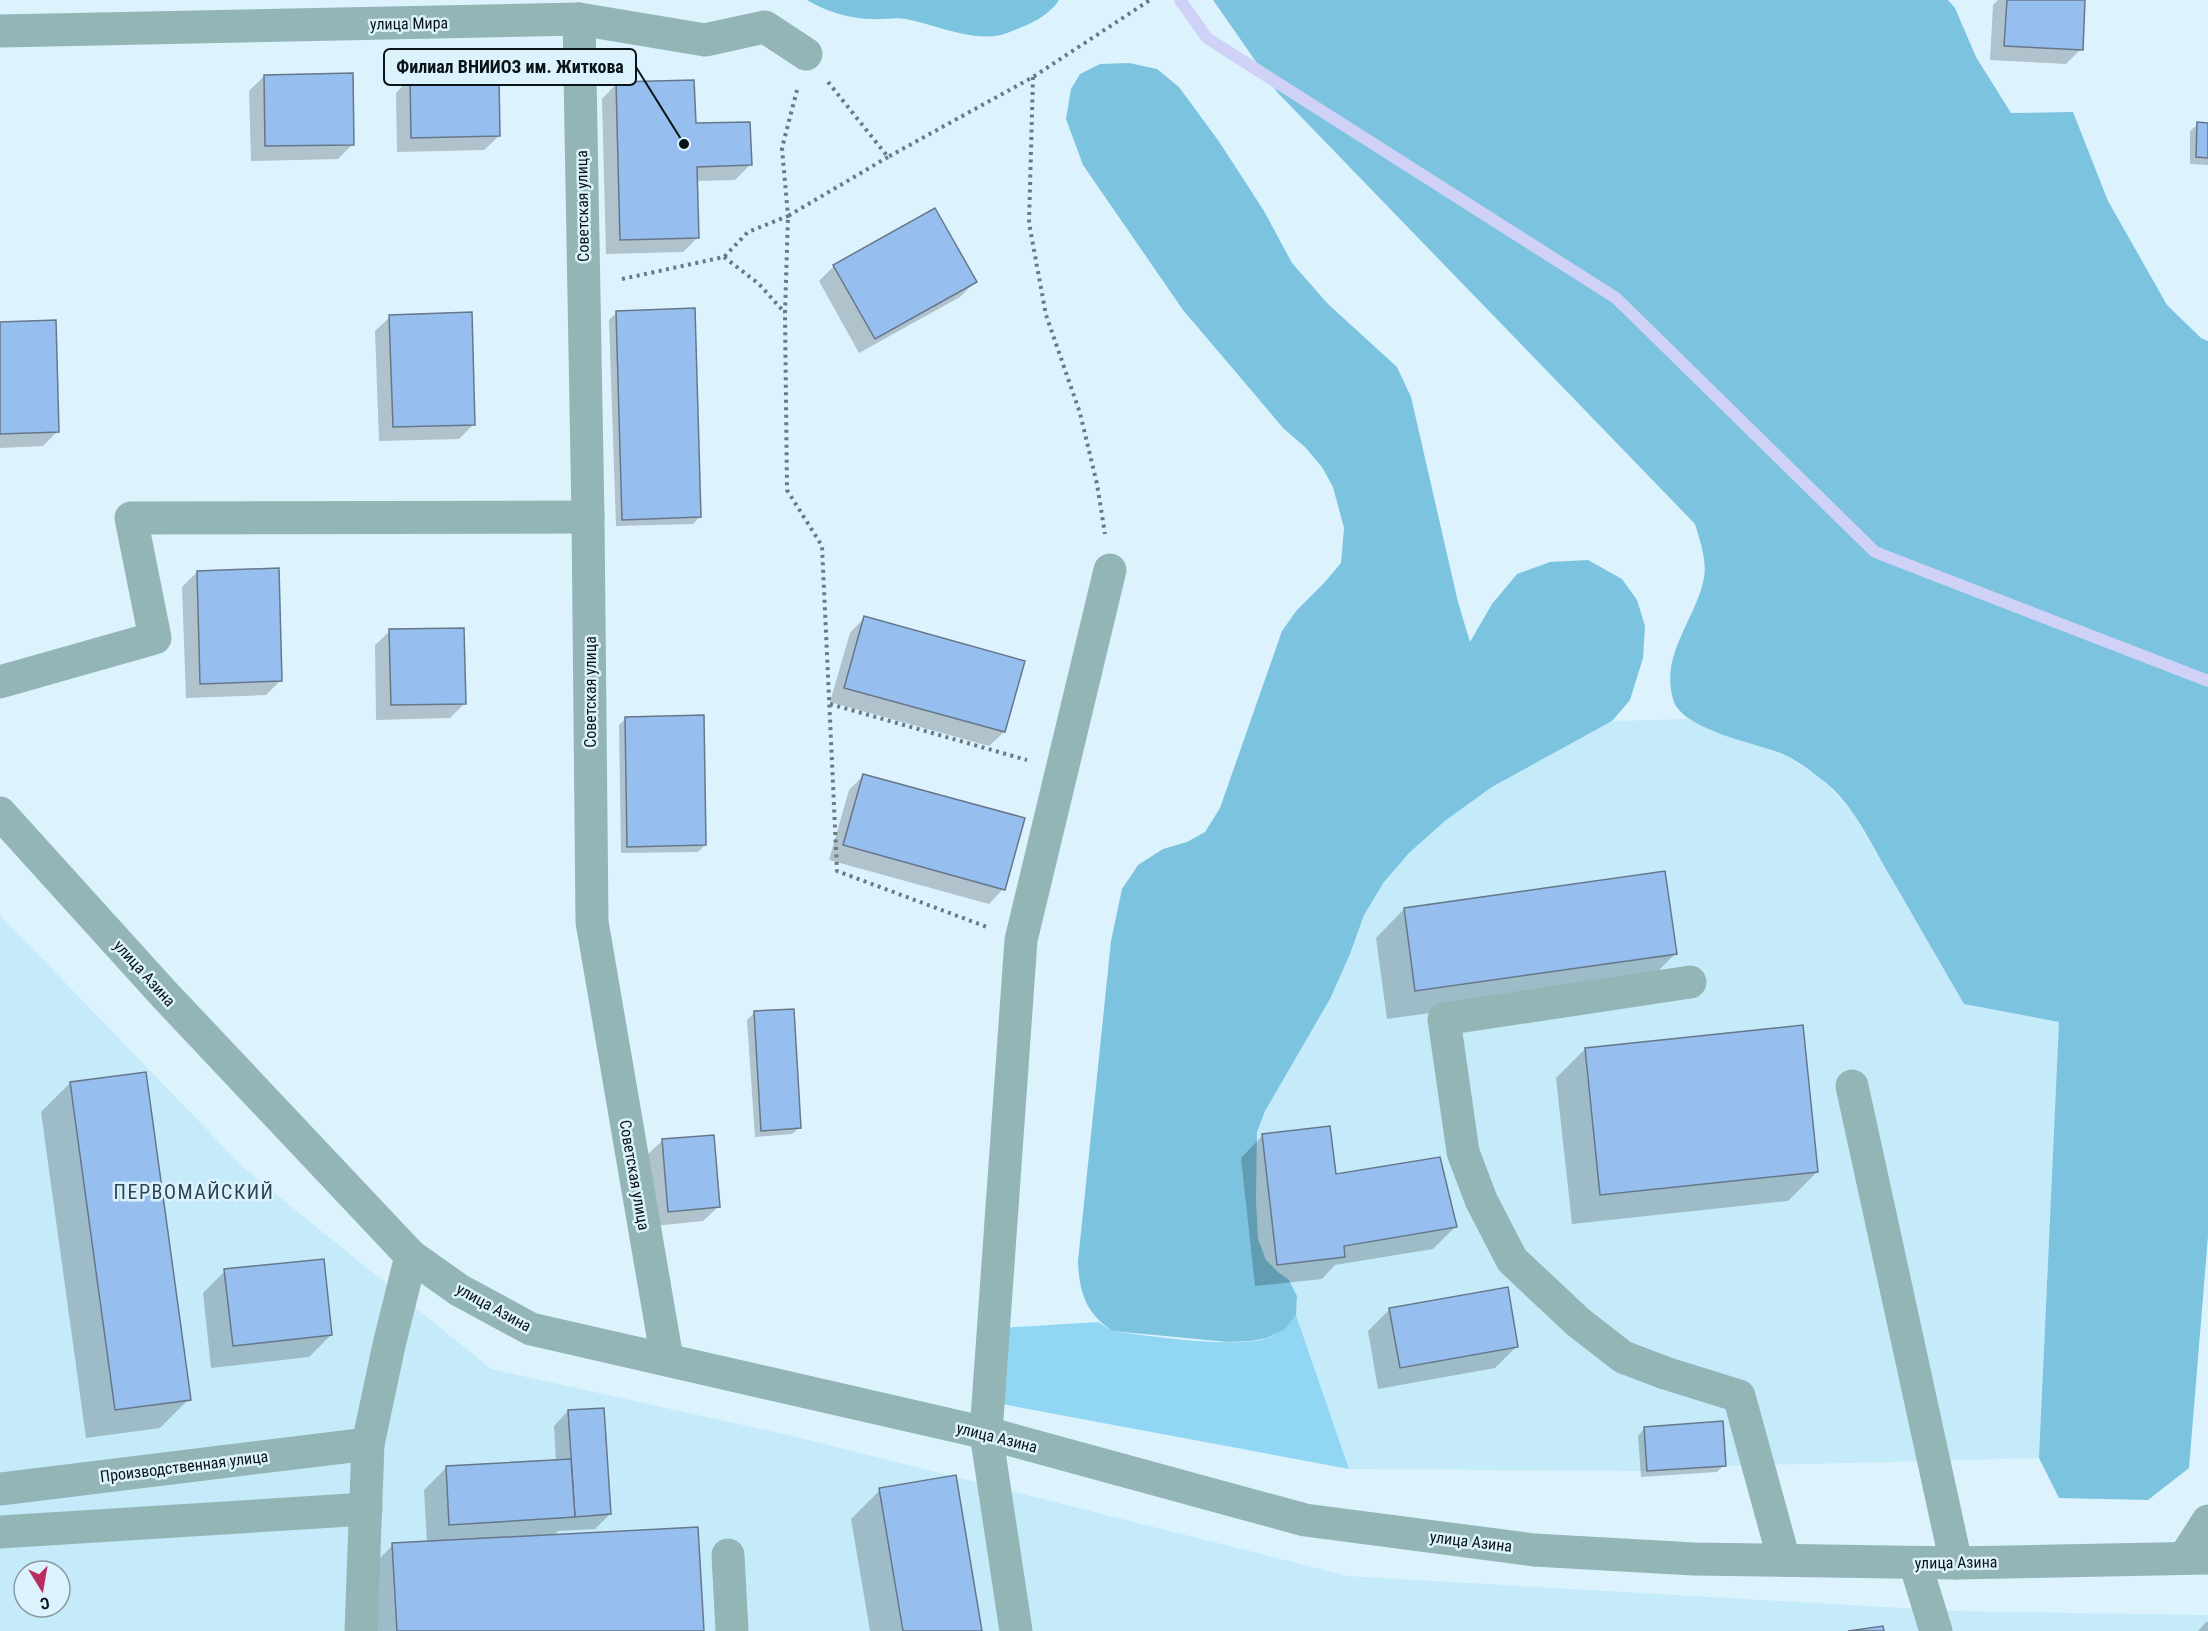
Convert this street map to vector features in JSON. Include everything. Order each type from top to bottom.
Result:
[{"type":"street","name":"улица Мира","points":[[0,31],[579,19],[705,40],[765,27],[806,54]]},
{"type":"street","name":"Советская улица","points":[[579,19],[588,517],[592,922],[667,1359]]},
{"type":"street","points":[[0,682],[155,638],[131,518],[588,517]]},
{"type":"street","points":[[1016,1631],[986,1433],[1021,940],[1110,570]]},
{"type":"street","name":"улица Азина","points":[[0,813],[163,993],[411,1256],[459,1290],[531,1329],[986,1433],[1305,1520],[1534,1550],[1694,1559],[1956,1563],[2197,1558]]},
{"type":"street","points":[[1690,982],[1444,1019],[1463,1152],[1481,1200],[1512,1260],[1578,1322],[1623,1357],[1739,1396],[1784,1560]]},
{"type":"street","points":[[1852,1086],[1956,1563]]},
{"type":"street","points":[[361,1631],[368,1444],[411,1256]]},
{"type":"street","name":"Производственная улица","points":[[0,1488],[368,1444]]},
{"type":"street","points":[[0,1532],[366,1509]]},
{"type":"street","points":[[2197,1558],[2208,1521]]},
{"type":"street","points":[[728,1555],[732,1631]]},
{"type":"street","points":[[1915,1563],[1936,1631]]},
{"type":"path","points":[[584,287],[724,257],[748,232],[788,216],[888,157],[1033,77],[1150,0]]},
{"type":"path","points":[[806,54],[888,157]]},
{"type":"path","points":[[806,54],[782,148],[788,216],[785,313],[787,490],[822,546],[837,871],[1021,940]]},
{"type":"path","points":[[1033,77],[1029,223],[1046,315],[1083,423],[1097,484],[1110,570]]},
{"type":"path","points":[[724,257],[759,284],[785,313]]},
{"type":"path","points":[[830,704],[1062,770]]},
{"type":"shaded area","points":[[807,0],[1059,0],[1048,12],[1032,22],[1003,35],[984,36],[961,34],[906,19],[865,19],[848,16],[822,8]]},
{"type":"shaded area","points":[[1213,0],[1948,0],[1955,8],[1976,57],[2011,113],[2073,112],[2108,201],[2167,305],[2201,338],[2208,341],[2208,1236],[2189,1468],[2148,1500],[2059,1498],[2039,1458],[2059,1022],[1964,1004],[1866,834],[1841,797],[1808,769],[1788,756],[1704,727],[1679,710],[1673,699],[1670,683],[1671,667],[1700,593],[1705,571],[1695,524],[1277,92]]},
{"type":"shaded area","points":[[1129,63],[1157,69],[1179,87],[1220,143],[1264,211],[1292,263],[1328,304],[1397,367],[1411,397],[1458,602],[1470,642],[1492,604],[1517,574],[1550,562],[1588,560],[1622,579],[1637,600],[1645,626],[1643,658],[1630,700],[1612,721],[1492,787],[1446,820],[1409,853],[1384,882],[1364,915],[1330,999],[1265,1111],[1257,1132],[1258,1239],[1266,1260],[1289,1280],[1297,1296],[1296,1315],[1285,1329],[1267,1338],[1251,1341],[1228,1342],[1113,1331],[1090,1310],[1082,1292],[1078,1261],[1111,941],[1122,889],[1138,865],[1163,849],[1187,842],[1205,832],[1220,808],[1282,631],[1297,610],[1341,563],[1344,528],[1333,487],[1322,467],[1305,447],[1284,429],[1183,310],[1083,165],[1066,119],[1071,89],[1080,74],[1100,64]]},
{"type":"shaded area","points":[[1688,719],[1713,731],[1785,755],[1824,780],[1852,812],[1964,1004],[2059,1022],[2039,1458],[1726,1466],[1647,1471],[1349,1469],[1296,1315],[1297,1296],[1289,1280],[1278,1273],[1266,1260],[1258,1239],[1257,1132],[1265,1111],[1330,999],[1364,915],[1384,882],[1409,853],[1446,820],[1492,787],[1612,721]]},
{"type":"shaded area","points":[[0,915],[244,1168],[491,1369],[797,1437],[1348,1576],[1955,1611],[2208,1615],[2208,1631],[0,1631]]},
{"type":"shaded area","points":[[1296,1315],[1349,1469],[975,1399],[981,1329],[1098,1322],[1113,1331],[1147,1336],[1236,1342],[1268,1338],[1284,1328]]},
{"type":"building","points":[[2007,0],[2085,0],[2083,50],[2004,46]]},
{"type":"building","points":[[353,73],[354,145],[265,146],[264,75]]},
{"type":"building","points":[[499,75],[500,136],[411,138],[410,76]]},
{"type":"building","points":[[694,80],[696,123],[750,122],[752,165],[697,167],[699,238],[620,240],[616,82]]},
{"type":"building","points":[[2197,122],[2208,123],[2208,158],[2196,157]]},
{"type":"building","points":[[935,208],[977,282],[875,339],[833,265]]},
{"type":"building","points":[[695,308],[701,517],[622,520],[616,311]]},
{"type":"building","points":[[472,312],[475,425],[393,427],[389,315]]},
{"type":"building","points":[[56,320],[59,432],[0,434],[0,322]]},
{"type":"building","points":[[279,568],[282,681],[200,684],[197,571]]},
{"type":"building","points":[[864,616],[1025,661],[1005,732],[844,688]]},
{"type":"building","points":[[464,628],[466,704],[391,705],[389,629]]},
{"type":"building","points":[[704,715],[706,845],[627,847],[625,717]]},
{"type":"building","points":[[863,774],[1025,818],[1005,890],[843,845]]},
{"type":"building","points":[[1665,871],[1677,954],[1415,991],[1404,908]]},
{"type":"building","points":[[794,1009],[801,1128],[761,1131],[754,1011]]},
{"type":"building","points":[[1803,1025],[1818,1172],[1600,1195],[1585,1048]]},
{"type":"building","points":[[146,1072],[191,1400],[115,1410],[70,1082]]},
{"type":"building","points":[[1330,1126],[1336,1174],[1440,1157],[1457,1227],[1344,1246],[1345,1257],[1277,1265],[1262,1134]]},
{"type":"building","points":[[714,1135],[720,1207],[668,1212],[662,1139]]},
{"type":"building","points":[[324,1259],[332,1335],[233,1346],[224,1269]]},
{"type":"building","points":[[1508,1287],[1518,1347],[1400,1368],[1389,1308]]},
{"type":"building","points":[[604,1408],[611,1514],[575,1517],[568,1410]]},
{"type":"building","points":[[1723,1421],[1726,1466],[1647,1471],[1644,1427]]},
{"type":"building","points":[[571,1459],[575,1517],[449,1525],[446,1466]]},
{"type":"building","points":[[956,1475],[982,1631],[903,1631],[879,1488]]},
{"type":"building","points":[[698,1527],[704,1631],[397,1631],[392,1543]]},
{"type":"building","points":[[1883,1626],[1884,1631],[1848,1631]]},
{"type":"waterway","points":[[1180,0],[1207,38],[1616,298],[1875,552],[2208,681]]},
{"type":"place","name":"Филиал ВНИИОЗ им. Житкова","points":[[684,144]]},
{"type":"district","name":"ПЕРВОМАЙСКИЙ","points":[[194,1192]]}]
